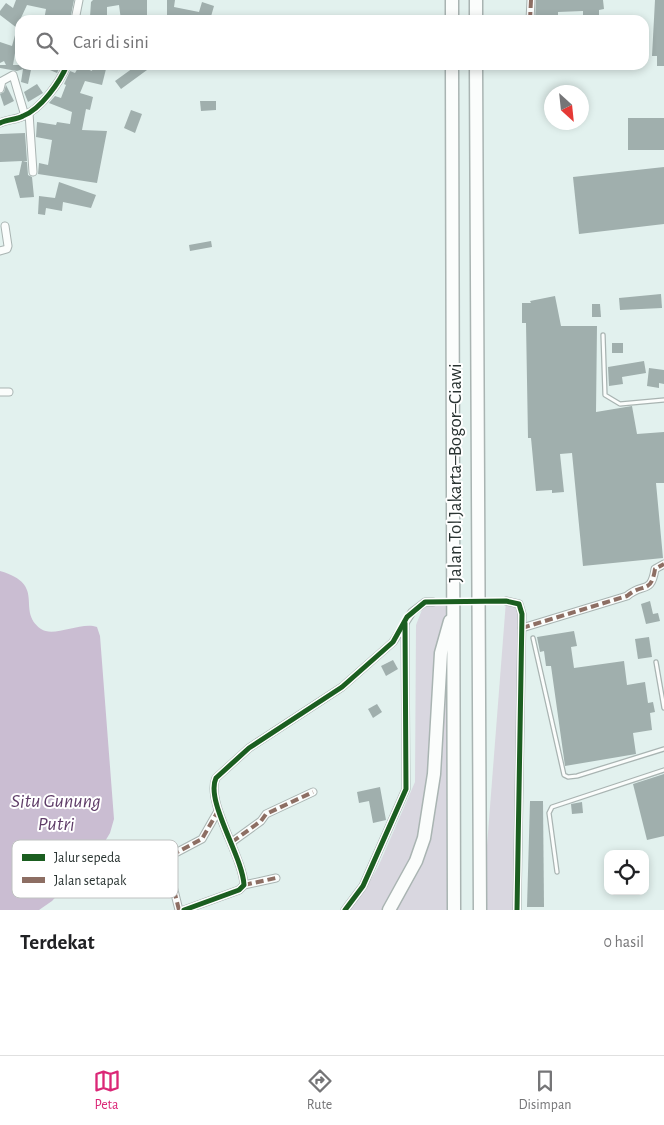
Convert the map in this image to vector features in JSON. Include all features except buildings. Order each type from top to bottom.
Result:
[{"type":"highway","points":[[452,0],[452,15]]},
{"type":"highway","points":[[476,0],[476,15]]},
{"type":"highway","name":"Jalan Tol Jakarta–Bogor–Ciawi","points":[[452,70],[454,910]]},
{"type":"highway","name":"Jalan Tol Jakarta–Bogor–Ciawi","points":[[476,70],[480,910]]},
{"type":"highway","points":[[389,910],[416,862],[424,838],[434,774],[441,653],[454,607]]},
{"type":"street","points":[[76,15],[79,0]]},
{"type":"street","points":[[530,15],[531,0]]},
{"type":"street","points":[[0,123],[27,114],[51,93],[65,70]]},
{"type":"street","points":[[0,89],[2,80],[13,75],[27,114],[33,172]]},
{"type":"street","points":[[0,251],[7,249],[8,246],[5,226]]},
{"type":"street","points":[[0,392],[9,392]]},
{"type":"street","points":[[522,628],[627,596],[633,590],[649,586],[653,583],[655,569],[664,564]]},
{"type":"street","points":[[506,601],[521,605],[522,628],[517,910]]},
{"type":"street","points":[[244,885],[232,842],[218,811],[214,784],[216,778],[249,748],[342,687],[393,642],[407,617],[425,602],[432,602]]},
{"type":"street","points":[[345,910],[363,886],[406,789],[405,622]]},
{"type":"street","points":[[232,842],[261,821],[266,814],[313,792]]},
{"type":"street","points":[[178,851],[202,838],[218,811]]},
{"type":"street","points":[[184,910],[239,890],[244,885],[276,878]]},
{"type":"lane","points":[[604,335],[605,395],[620,404],[664,400]]},
{"type":"lane","points":[[533,638],[564,775],[568,777],[577,776],[664,749]]},
{"type":"lane","points":[[656,662],[664,708]]},
{"type":"lane","points":[[557,872],[549,813],[552,807],[664,770]]},
{"type":"shaded area","points":[[506,601],[519,604],[517,910],[482,910]]},
{"type":"shaded area","points":[[425,602],[455,602],[454,910],[349,910],[361,896],[378,867],[415,782],[416,625]]},
{"type":"water","name":"Situ Gunung Putri","points":[[0,571],[23,583],[29,598],[30,614],[34,622],[41,629],[53,632],[83,626],[97,627],[100,636],[114,819],[106,840],[12,840],[12,898],[55,898],[39,910],[0,910]]},
{"type":"tunnel","points":[[433,602],[506,601]]},
{"type":"marked path","points":[[530,15],[531,0]]},
{"type":"marked path","points":[[522,628],[627,596],[649,585],[655,569],[664,564]]},
{"type":"marked path","points":[[232,842],[261,821],[266,814],[313,792]]},
{"type":"marked path","points":[[178,852],[202,839],[218,811]]},
{"type":"marked path","points":[[244,885],[276,878]]},
{"type":"marked path","points":[[176,898],[179,910]]},
{"type":"cycle path","points":[[0,123],[30,112],[55,87],[64,70]]},
{"type":"cycle path","points":[[184,910],[239,890],[244,885],[238,860],[216,800],[214,788],[216,778],[249,748],[342,687],[393,642],[407,617],[425,602],[506,601],[519,604],[522,614],[517,910]]},
{"type":"cycle path","points":[[345,910],[363,886],[406,789],[405,623]]}]
